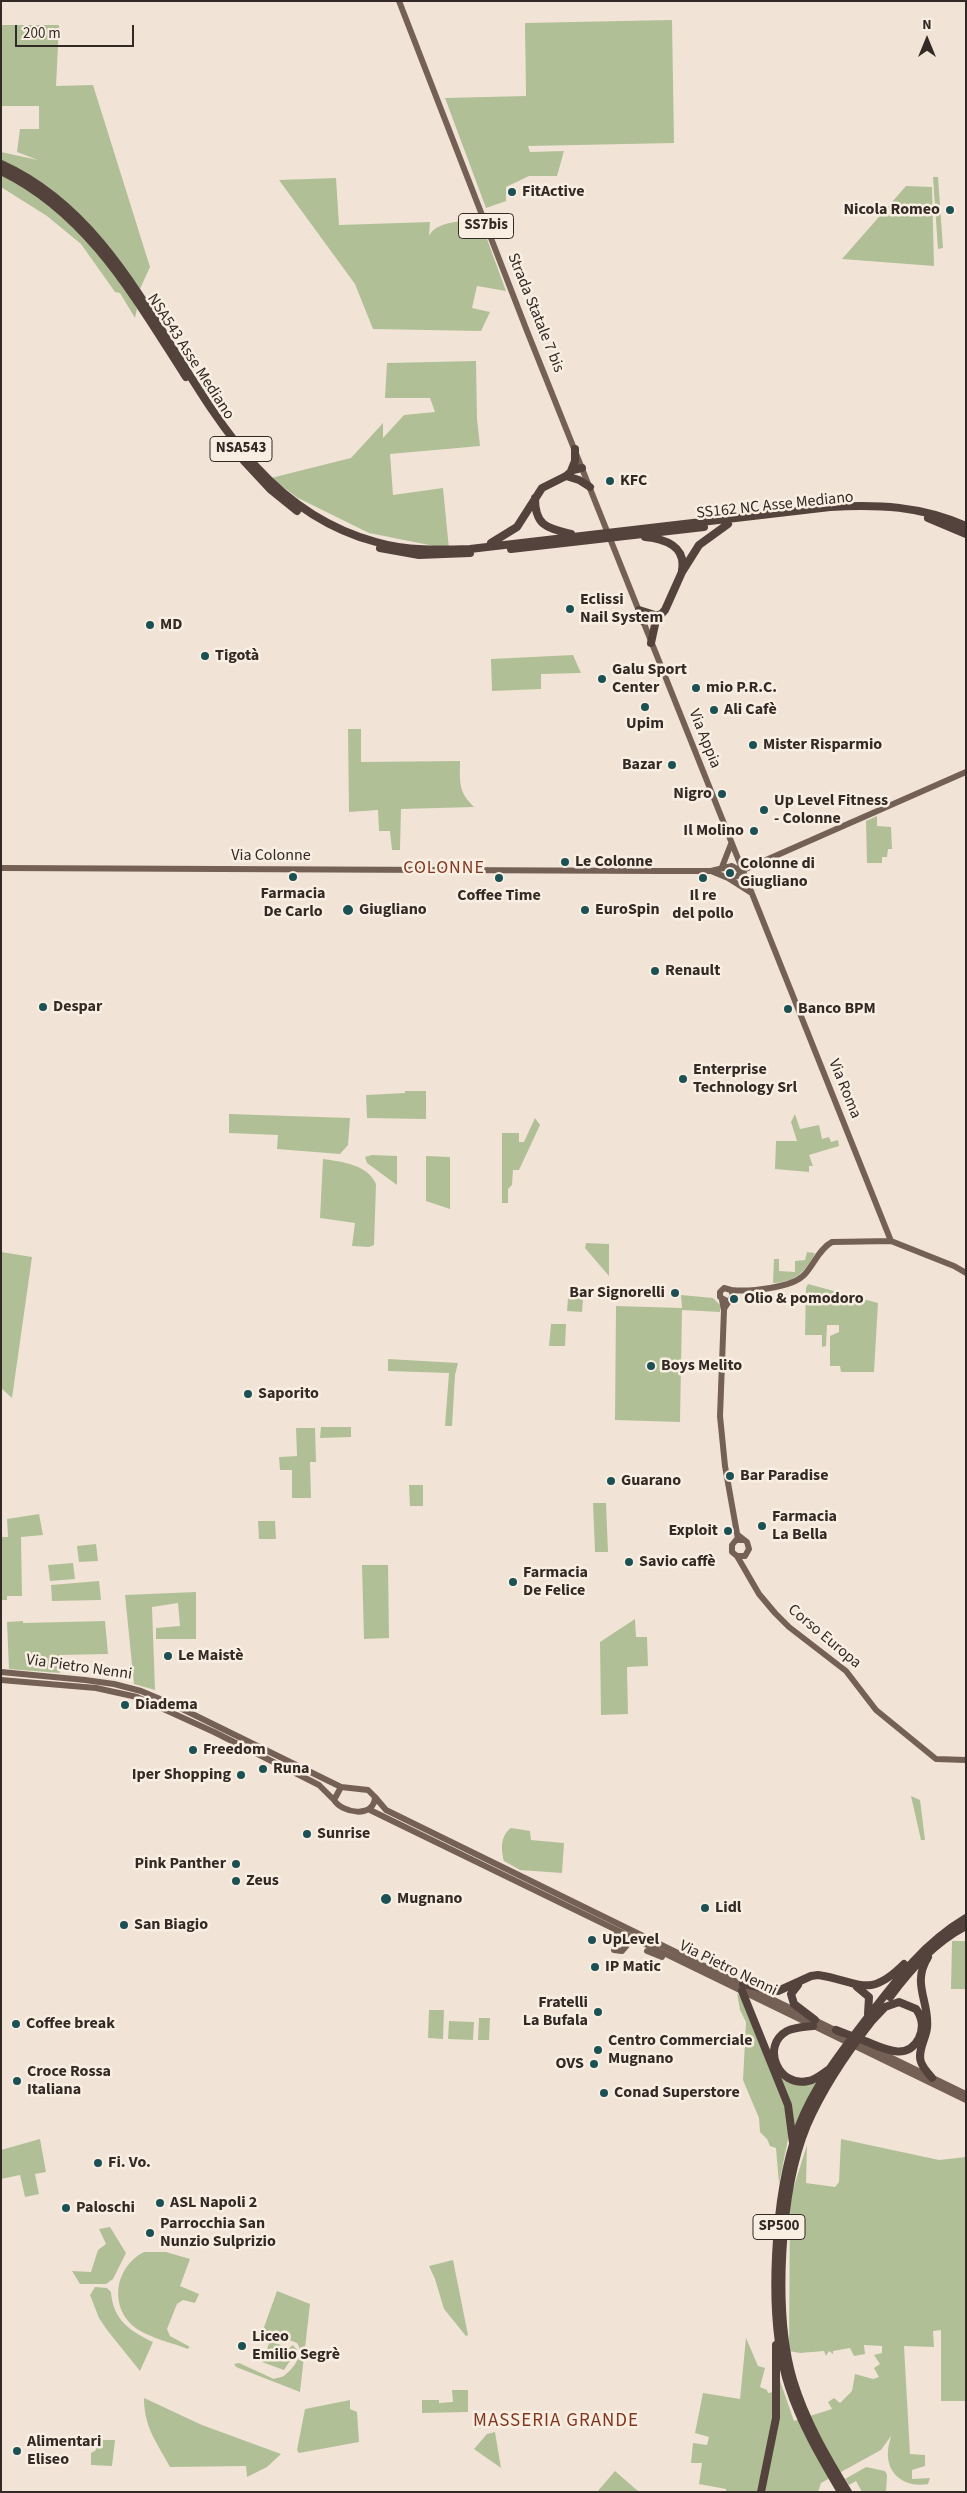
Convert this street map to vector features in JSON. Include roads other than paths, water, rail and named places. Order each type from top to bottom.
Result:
[{"type":"highway","name":"NSA543 Asse Mediano","points":[[1,164],[5,170],[56,206],[87,234],[123,279],[233,448],[271,490],[306,516],[349,539],[404,553],[458,555],[597,537]]},
{"type":"highway","name":"NSA543 Asse Mediano","points":[[5,170],[44,189],[66,207],[103,244],[128,276],[224,428],[260,472],[282,492],[320,520],[348,533],[377,543],[420,549],[470,549],[577,536]]},
{"type":"highway","points":[[150,321],[153,338]]},
{"type":"highway","points":[[175,369],[193,389]]},
{"type":"highway","points":[[570,475],[575,461],[575,449]]},
{"type":"highway","points":[[470,549],[494,542],[517,528],[525,517],[535,496],[550,483],[582,468]]},
{"type":"highway","points":[[570,475],[590,486]]},
{"type":"highway","points":[[535,496],[538,519],[544,526],[577,536]]},
{"type":"highway","points":[[677,527],[868,505],[920,510],[954,524],[966,526]]},
{"type":"highway","name":"SS162 NC Asse Mediano","points":[[618,534],[628,536],[677,527],[728,524],[830,512],[869,510],[916,515],[954,524]]},
{"type":"highway","points":[[644,623],[665,610],[682,572],[699,545],[728,524]]},
{"type":"highway","points":[[954,524],[966,534]]},
{"type":"highway","points":[[650,533],[663,539],[681,553],[683,562],[682,572]]},
{"type":"highway","name":"SS162 NC Asse Mediano","points":[[577,536],[597,537],[650,533]]},
{"type":"highway","points":[[639,610],[657,616]]},
{"type":"highway","points":[[651,643],[657,616]]},
{"type":"highway","name":"SP500","points":[[841,2492],[812,2441],[795,2405],[786,2377],[777,2318],[776,2282],[781,2195],[800,2125],[818,2086],[908,1966],[937,1938],[966,1918]]},
{"type":"highway","name":"SP500","points":[[848,2492],[810,2426],[793,2380],[784,2336],[782,2282],[786,2222],[792,2174],[807,2126],[824,2089],[867,2022],[901,1982],[932,1950],[966,1926]]},
{"type":"highway","points":[[794,2146],[788,2105],[742,1988],[778,1992],[805,1978],[818,1975],[853,1985],[868,1987],[882,1983],[915,1953],[937,1938]]},
{"type":"highway","points":[[932,1950],[924,1964],[920,1986],[924,2017],[928,2026],[920,2061],[932,2078]]},
{"type":"highway","points":[[805,1978],[794,1989],[791,1999],[796,2007],[814,2023]]},
{"type":"highway","points":[[853,1985],[869,1997],[867,2022]]},
{"type":"highway","points":[[867,2022],[885,2008],[899,2002],[910,2005],[924,2017]]},
{"type":"highway","points":[[836,2030],[885,2050],[902,2052],[916,2044],[920,2037],[924,2017]]},
{"type":"highway","points":[[814,2023],[782,2034],[777,2041],[774,2058],[783,2075],[799,2082],[808,2082],[831,2068]]},
{"type":"highway","points":[[761,2492],[776,2418],[777,2318]]},
{"type":"main road","name":"Strada Statale 7 bis","points":[[399,1],[590,486]]},
{"type":"main road","name":"Via Appia","points":[[590,486],[741,871]]},
{"type":"main road","points":[[728,878],[738,876],[741,871],[966,772]]},
{"type":"main road","points":[[722,867],[731,844]]},
{"type":"main road","points":[[711,871],[732,866],[741,871]]},
{"type":"main road","name":"Via Colonne","points":[[1,868],[711,871]]},
{"type":"main road","points":[[711,871],[728,878],[750,892]]},
{"type":"main road","name":"Via Roma","points":[[741,871],[891,1241]]},
{"type":"main road","points":[[725,1300],[719,1294],[721,1289],[746,1290],[794,1282],[803,1276],[825,1247],[832,1242],[891,1241],[966,1273]]},
{"type":"main road","points":[[725,1300],[733,1295],[731,1290]]},
{"type":"main road","points":[[725,1300],[720,1392],[721,1425],[725,1466],[740,1538],[749,1547],[745,1571]]},
{"type":"main road","points":[[740,1538],[731,1547],[733,1553],[737,1556],[747,1554]]},
{"type":"main road","name":"Corso Europa","points":[[737,1556],[759,1594],[782,1620],[846,1671],[878,1712],[936,1759],[966,1760]]},
{"type":"main road","name":"Via Pietro Nenni","points":[[1,1672],[92,1681],[141,1691],[188,1711],[341,1787]]},
{"type":"main road","name":"Via Pietro Nenni","points":[[1,1680],[96,1688],[137,1697],[207,1729],[319,1785],[339,1806],[348,1810],[370,1810],[707,1974],[742,1988]]},
{"type":"main road","points":[[334,1800],[341,1787],[368,1790],[376,1797],[370,1810]]},
{"type":"main road","name":"Via Pietro Nenni","points":[[376,1797],[386,1810],[966,2100]]},
{"type":"main road","points":[[611,1927],[628,1943],[622,1951],[614,1950]]},
{"type":"main road","points":[[647,1950],[707,1974]]},
{"type":"main road","name":"Via Pietro Nenni","points":[[814,2023],[836,2030],[966,2094]]},
{"type":"place","name":"FitActive","points":[[512,192]]},
{"type":"place","name":"Nicola Romeo","points":[[950,210]]},
{"type":"place","name":"KFC","points":[[610,481]]},
{"type":"place","name":"Eclissi Nail System","points":[[570,609]]},
{"type":"place","name":"MD","points":[[150,625]]},
{"type":"place","name":"Tigotà","points":[[205,656]]},
{"type":"place","name":"Galu Sport Center","points":[[602,679]]},
{"type":"place","name":"mio P.R.C.","points":[[696,688]]},
{"type":"place","name":"Upim","points":[[645,707]]},
{"type":"place","name":"Ali Cafè","points":[[714,710]]},
{"type":"place","name":"Mister Risparmio","points":[[753,745]]},
{"type":"place","name":"Bazar","points":[[672,765]]},
{"type":"place","name":"Nigro","points":[[722,794]]},
{"type":"place","name":"Up Level Fitness - Colonne","points":[[764,810]]},
{"type":"place","name":"Il Molino","points":[[754,831]]},
{"type":"place","name":"Le Colonne","points":[[565,862]]},
{"type":"place","name":"Colonne di Giugliano","points":[[730,873]]},
{"type":"place","name":"Farmacia De Carlo","points":[[293,877]]},
{"type":"place","name":"Coffee Time","points":[[499,878]]},
{"type":"place","name":"Il re del pollo","points":[[703,878]]},
{"type":"place","name":"Giugliano","points":[[348,910]]},
{"type":"place","name":"EuroSpin","points":[[585,910]]},
{"type":"place","name":"Renault","points":[[655,971]]},
{"type":"place","name":"Despar","points":[[43,1007]]},
{"type":"place","name":"Banco BPM","points":[[788,1009]]},
{"type":"place","name":"Enterprise Technology Srl","points":[[683,1079]]},
{"type":"place","name":"Bar Signorelli","points":[[675,1293]]},
{"type":"place","name":"Olio & pomodoro","points":[[734,1299]]},
{"type":"place","name":"Boys Melito","points":[[651,1366]]},
{"type":"place","name":"Saporito","points":[[248,1394]]},
{"type":"place","name":"Bar Paradise","points":[[730,1476]]},
{"type":"place","name":"Guarano","points":[[611,1481]]},
{"type":"place","name":"Farmacia La Bella","points":[[762,1526]]},
{"type":"place","name":"Exploit","points":[[728,1531]]},
{"type":"place","name":"Savio caffè","points":[[629,1562]]},
{"type":"place","name":"Farmacia De Felice","points":[[513,1582]]},
{"type":"place","name":"Le Maistè","points":[[168,1656]]},
{"type":"place","name":"Diadema","points":[[125,1705]]},
{"type":"place","name":"Freedom","points":[[193,1750]]},
{"type":"place","name":"Runa","points":[[263,1769]]},
{"type":"place","name":"Iper Shopping","points":[[241,1775]]},
{"type":"place","name":"Sunrise","points":[[307,1834]]},
{"type":"place","name":"Pink Panther","points":[[236,1864]]},
{"type":"place","name":"Zeus","points":[[236,1881]]},
{"type":"place","name":"Mugnano","points":[[386,1899]]},
{"type":"place","name":"Lidl","points":[[705,1908]]},
{"type":"place","name":"San Biagio","points":[[124,1925]]},
{"type":"place","name":"UpLevel","points":[[592,1940]]},
{"type":"place","name":"IP Matic","points":[[595,1967]]},
{"type":"place","name":"Fratelli La Bufala","points":[[598,2012]]},
{"type":"place","name":"Coffee break","points":[[16,2024]]},
{"type":"place","name":"Centro Commerciale Mugnano","points":[[598,2050]]},
{"type":"place","name":"OVS","points":[[594,2064]]},
{"type":"place","name":"Croce Rossa Italiana","points":[[17,2081]]},
{"type":"place","name":"Conad Superstore","points":[[604,2093]]},
{"type":"place","name":"Fi. Vo.","points":[[98,2163]]},
{"type":"place","name":"ASL Napoli 2","points":[[160,2203]]},
{"type":"place","name":"Paloschi","points":[[66,2208]]},
{"type":"place","name":"Parrocchia San Nunzio Sulprizio","points":[[150,2233]]},
{"type":"place","name":"Liceo Emilio Segrè","points":[[242,2346]]},
{"type":"place","name":"Alimentari Eliseo","points":[[17,2451]]},
{"type":"district","name":"COLONNE","points":[[444,869]]},
{"type":"district","name":"MASSERIA GRANDE","points":[[556,2422]]}]
